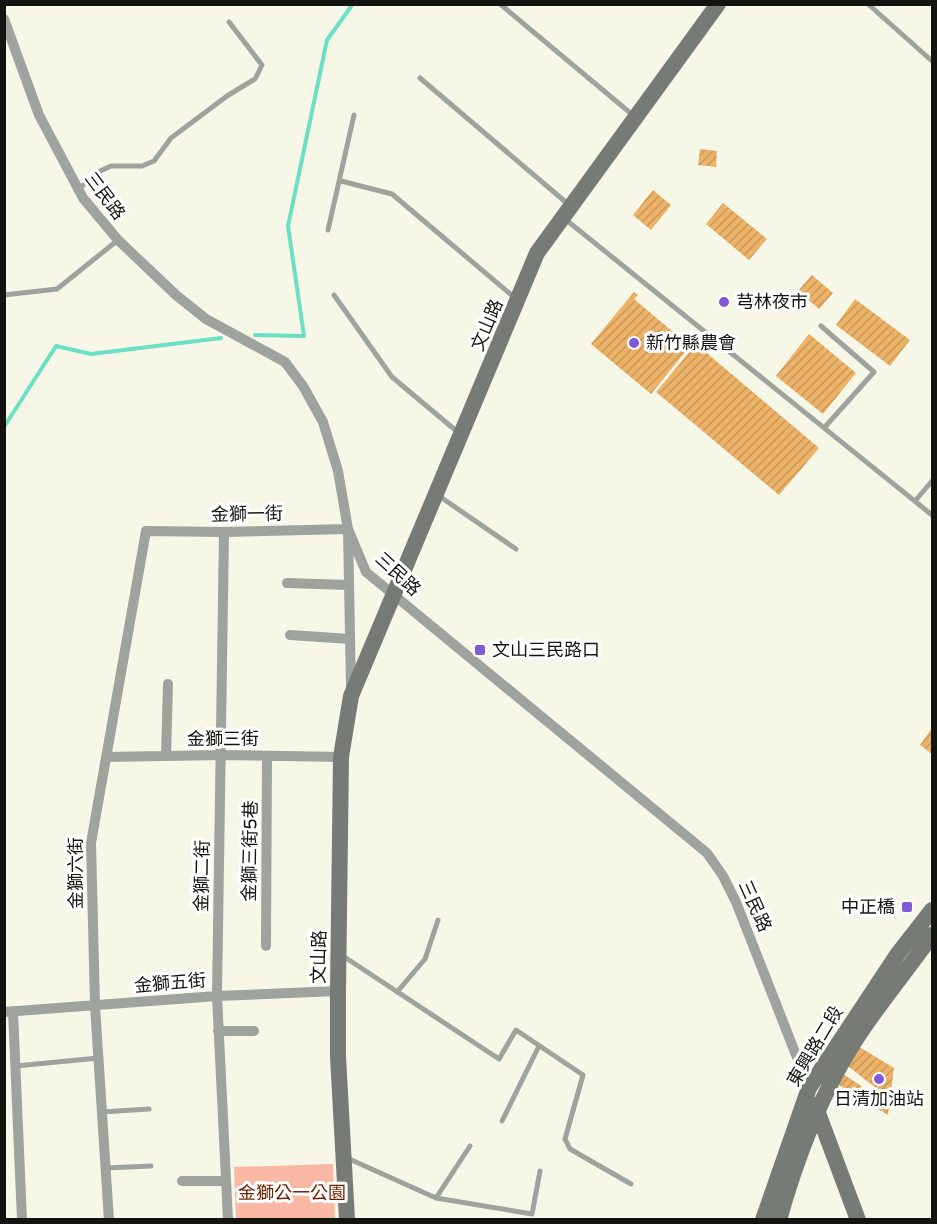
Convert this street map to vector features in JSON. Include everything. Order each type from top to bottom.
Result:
[{"type":"main road","name":"文山路","points":[[346,1220],[338,1057],[340,757],[351,696],[537,252],[718,4]]},
{"type":"main road","name":"東興路二段","points":[[763,1220],[809,1088],[897,955],[933,910]]},
{"type":"main road","name":"東興路二段","points":[[778,1220],[790,1179],[817,1109],[852,1045],[933,935]]},
{"type":"main road","points":[[809,1088],[858,1220]]},
{"type":"street","name":"三民路","points":[[4,19],[39,115],[78,190],[118,240],[176,295],[206,319],[285,362],[303,386],[323,422],[338,471],[348,529],[366,572],[707,853],[736,902],[809,1088]]},
{"type":"street","name":"金獅一街","points":[[146,531],[348,529]]},
{"type":"street","name":"文山路","points":[[348,529],[351,696]]},
{"type":"street","name":"金獅六街","points":[[109,1220],[95,1006],[91,843],[146,531]]},
{"type":"street","name":"金獅二街","points":[[224,532],[217,996],[228,1220]]},
{"type":"street","points":[[287,583],[349,585]]},
{"type":"street","points":[[290,634],[350,639]]},
{"type":"street","points":[[166,756],[168,684]]},
{"type":"street","name":"金獅三街","points":[[106,757],[221,755],[340,757]]},
{"type":"street","name":"金獅三街5巷","points":[[266,946],[267,756]]},
{"type":"street","name":"金獅五街","points":[[9,1011],[217,996],[338,991]]},
{"type":"street","points":[[9,1011],[16,1066],[22,1220]]},
{"type":"street","points":[[218,1031],[254,1031]]},
{"type":"street","points":[[182,1181],[226,1181]]},
{"type":"lane","points":[[500,4],[635,117]]},
{"type":"lane","points":[[868,4],[933,62]]},
{"type":"lane","points":[[78,190],[98,172],[111,166],[142,166],[154,161],[171,138],[227,96],[255,79],[262,65],[229,22]]},
{"type":"lane","points":[[420,78],[565,211],[824,428],[933,515]]},
{"type":"lane","points":[[328,230],[341,181],[354,115]]},
{"type":"lane","points":[[341,181],[392,194],[518,301]]},
{"type":"lane","points":[[4,295],[57,290],[118,240]]},
{"type":"lane","points":[[334,295],[392,377],[461,435]]},
{"type":"lane","points":[[821,326],[874,372],[824,428]]},
{"type":"lane","points":[[915,501],[933,481]]},
{"type":"lane","points":[[437,495],[516,549]]},
{"type":"lane","points":[[397,992],[425,959],[438,920]]},
{"type":"lane","points":[[339,953],[499,1059],[516,1030],[583,1075],[565,1139],[570,1149],[631,1184]]},
{"type":"lane","points":[[502,1121],[539,1046]]},
{"type":"lane","points":[[16,1066],[98,1058]]},
{"type":"lane","points":[[102,1112],[149,1109]]},
{"type":"lane","points":[[436,1198],[470,1146]]},
{"type":"lane","points":[[343,1156],[436,1198],[532,1215],[540,1171]]},
{"type":"lane","points":[[105,1168],[151,1166]]},
{"type":"green space","name":"金獅公一公園","points":[[333,1164],[335,1219],[236,1219],[234,1167]]},
{"type":"building","points":[[700,149],[717,151],[716,167],[698,165]]},
{"type":"building","points":[[653,190],[671,205],[651,230],[633,215]]},
{"type":"building","points":[[723,203],[767,239],[749,260],[706,224]]},
{"type":"building","points":[[812,275],[833,293],[819,309],[798,291]]},
{"type":"building","name":"新竹縣農會","points":[[634,292],[638,295],[634,299],[679,337],[675,342],[686,351],[651,394],[591,344]]},
{"type":"building","points":[[855,299],[910,340],[890,366],[836,325]]},
{"type":"building","points":[[809,334],[856,373],[823,414],[776,376]]},
{"type":"building","points":[[696,344],[819,448],[779,495],[656,392]]},
{"type":"building","points":[[932,728],[932,754],[920,745]]},
{"type":"building","name":"日清加油站","points":[[856,1045],[894,1068],[888,1115],[836,1083],[843,1074],[880,1098],[881,1092],[844,1063]]},
{"type":"waterway","points":[[255,335],[304,336],[288,226],[327,40],[353,4]]},
{"type":"waterway","points":[[4,427],[56,346],[91,354],[221,338]]},
{"type":"place","name":"芎林夜市","points":[[724,302]]},
{"type":"place","name":"新竹縣農會","points":[[634,343]]},
{"type":"place","name":"文山三民路口","points":[[480,650]]},
{"type":"place","name":"中正橋","points":[[907,907]]},
{"type":"place","name":"日清加油站","points":[[879,1079]]}]
